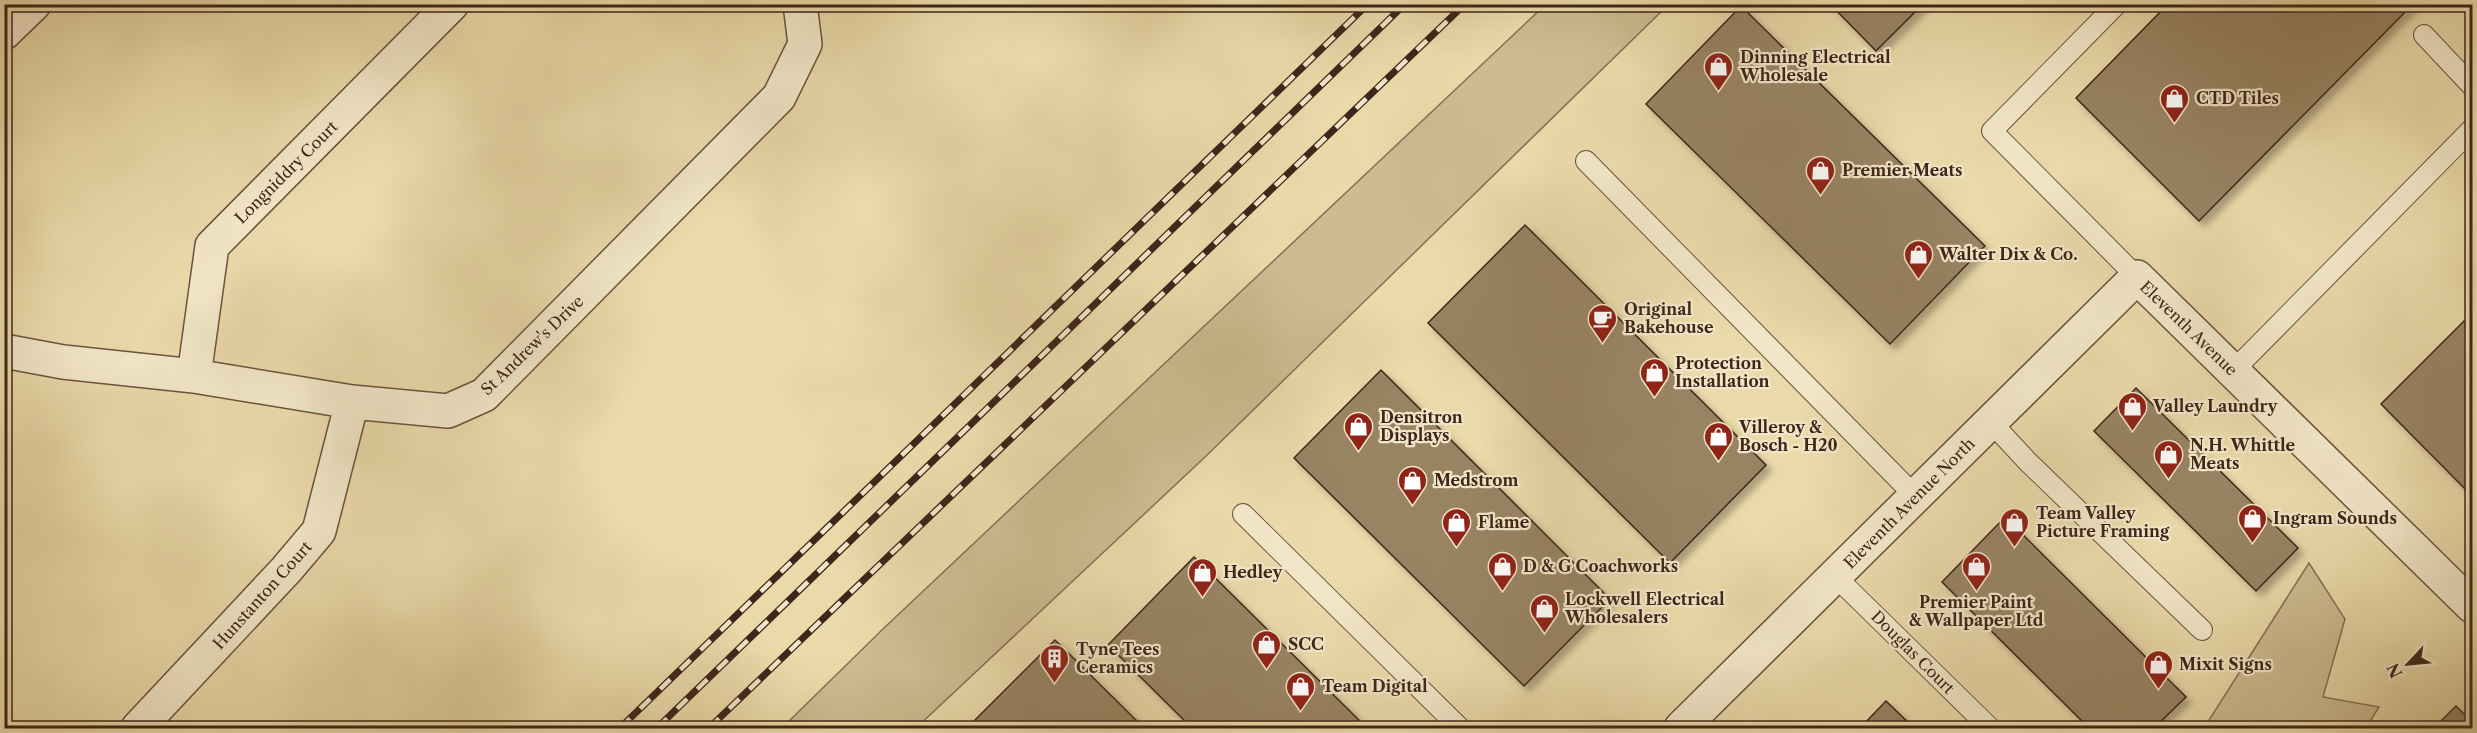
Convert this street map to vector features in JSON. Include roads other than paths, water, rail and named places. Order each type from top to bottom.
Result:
[{"type":"street","points":[[4,33],[33,4]]},
{"type":"street","name":"Longniddry Court","points":[[194,376],[212,246],[452,4]]},
{"type":"street","name":"St Andrew's Drive","points":[[4,351],[63,362],[194,376],[351,402],[448,411],[484,395],[779,97],[805,44],[800,4]]},
{"type":"street","name":"Eleventh Avenue","points":[[2137,277],[2472,606]]},
{"type":"street","name":"Eleventh Avenue North","points":[[1681,729],[2137,277]]},
{"type":"street","name":"Hunstanton Court","points":[[138,729],[286,570],[319,531],[351,402]]},
{"type":"lane","points":[[2117,4],[1992,131],[2137,277]]},
{"type":"lane","points":[[2424,35],[2472,86]]},
{"type":"lane","points":[[2233,371],[2472,129]]},
{"type":"lane","points":[[1586,161],[1916,497]]},
{"type":"lane","points":[[1991,422],[2202,630]]},
{"type":"lane","points":[[1243,514],[1460,729]]},
{"type":"lane","name":"Douglas Court","points":[[1835,576],[1990,729]]},
{"type":"railway","points":[[620,728],[1368,4]]},
{"type":"railway","points":[[657,728],[1405,4]]},
{"type":"railway","points":[[709,728],[1465,4]]},
{"type":"place","name":"Dinning Electrical Wholesale","points":[[1719,92]]},
{"type":"place","name":"CTD Tiles","points":[[2175,124]]},
{"type":"place","name":"Premier Meats","points":[[1821,196]]},
{"type":"place","name":"Walter Dix & Co.","points":[[1918,280]]},
{"type":"place","name":"Original Bakehouse","points":[[1603,344]]},
{"type":"place","name":"Protection Installation","points":[[1654,398]]},
{"type":"place","name":"Valley Laundry","points":[[2132,432]]},
{"type":"place","name":"Densitron Displays","points":[[1359,452]]},
{"type":"place","name":"Villeroy & Bosch - H20","points":[[1718,462]]},
{"type":"place","name":"N.H. Whittle Meats","points":[[2169,480]]},
{"type":"place","name":"Medstrom","points":[[1413,506]]},
{"type":"place","name":"Ingram Sounds","points":[[2252,544]]},
{"type":"place","name":"Flame","points":[[1457,548]]},
{"type":"place","name":"Team Valley Picture Framing","points":[[2015,548]]},
{"type":"place","name":"D & G Coachworks","points":[[1502,592]]},
{"type":"place","name":"Premier Paint & Wallpaper Ltd","points":[[1976,592]]},
{"type":"place","name":"Hedley","points":[[1202,598]]},
{"type":"place","name":"Lockwell Electrical Wholesalers","points":[[1544,634]]},
{"type":"place","name":"SCC","points":[[1267,670]]},
{"type":"place","name":"Tyne Tees Ceramics","points":[[1055,684]]},
{"type":"place","name":"Mixit Signs","points":[[2158,690]]},
{"type":"place","name":"Team Digital","points":[[1301,712]]}]
